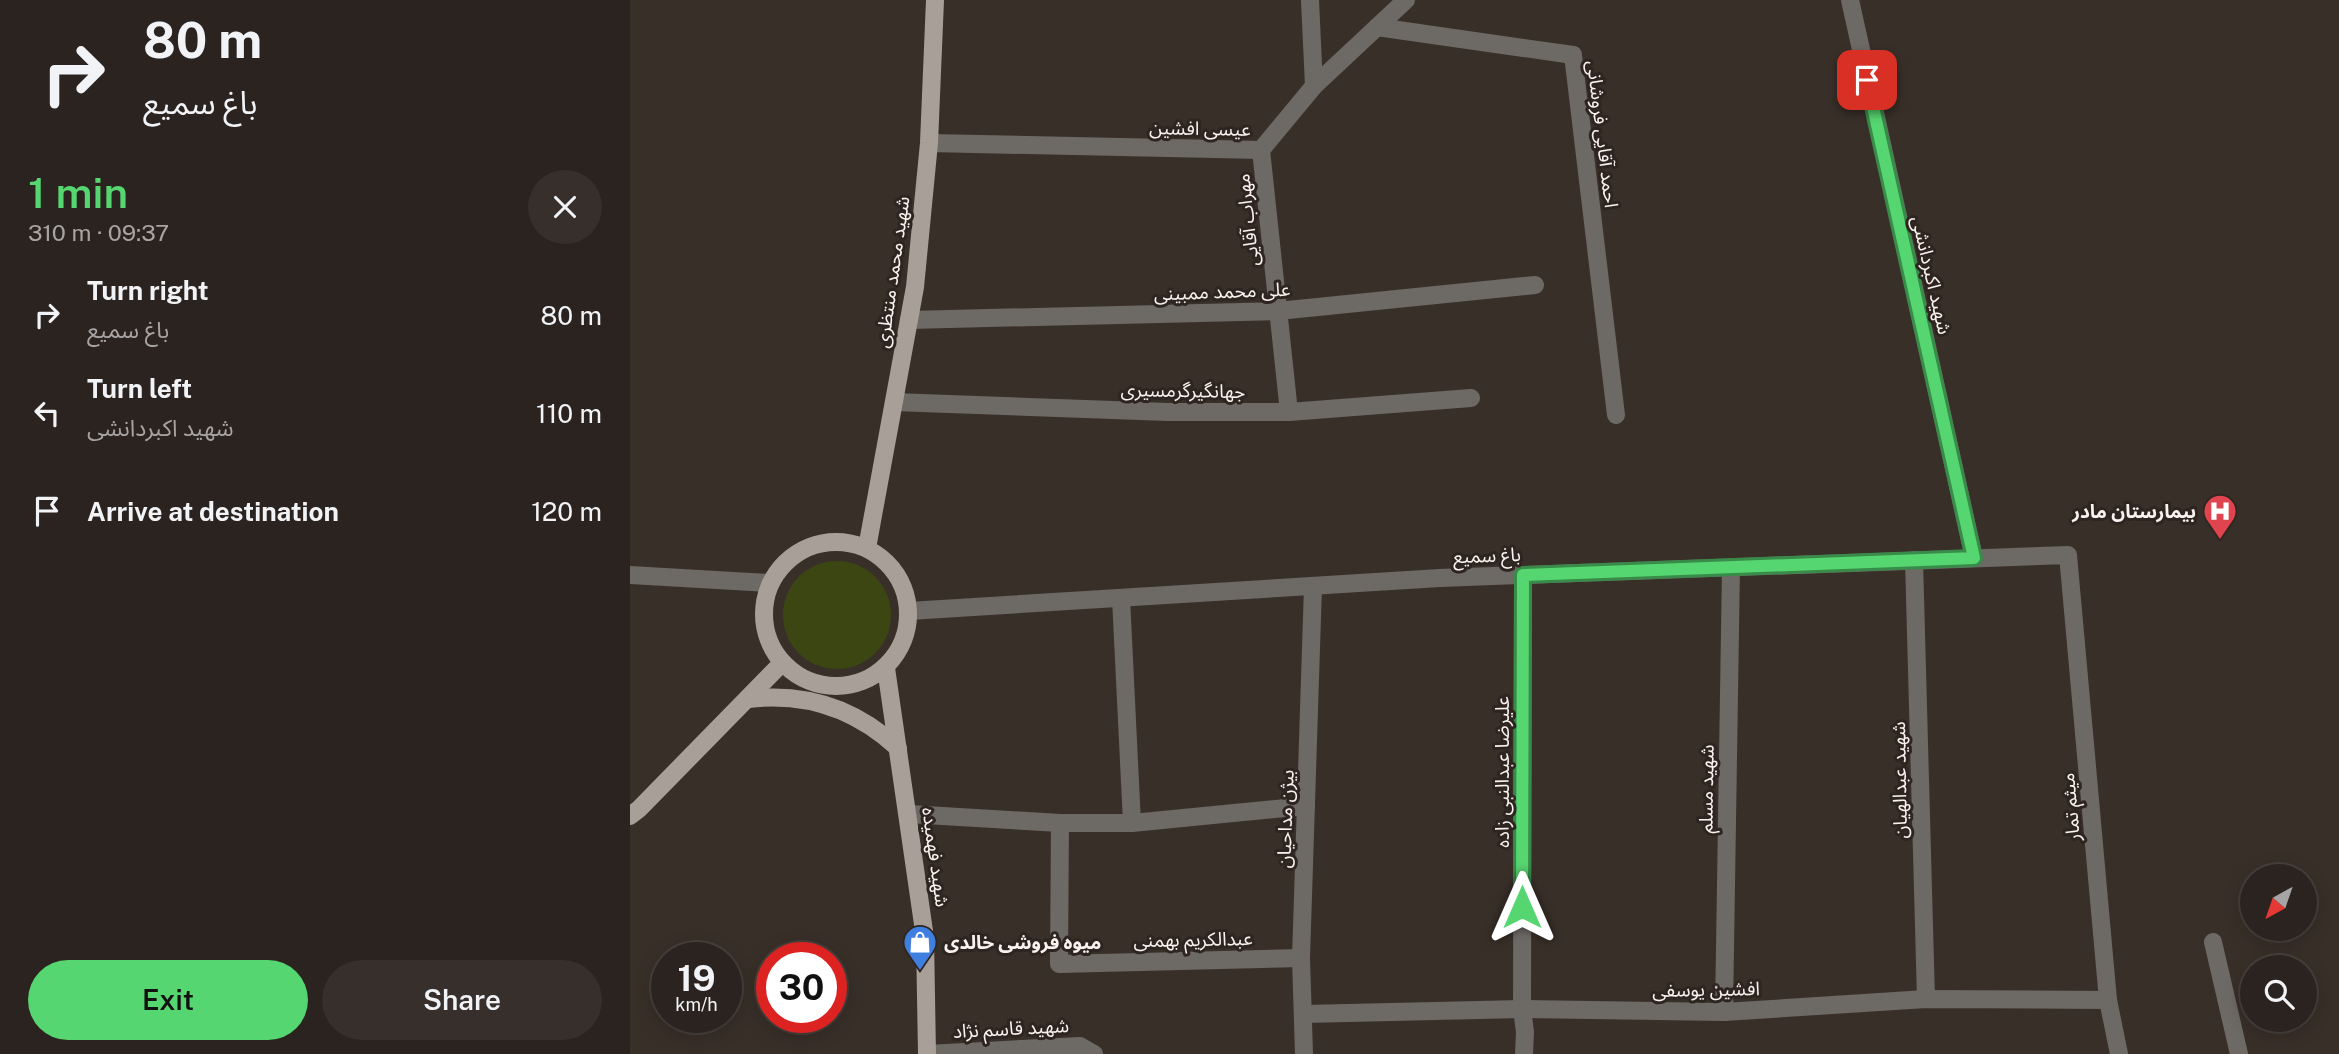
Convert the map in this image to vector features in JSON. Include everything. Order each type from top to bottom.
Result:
[{"type":"main road","name":"شهید محمد منتظری","points":[[867,548],[915,287],[929,143],[935,0]]},
{"type":"main road","points":[[839,541],[867,548],[890,564],[905,589],[909,617],[903,645],[886,668],[862,683],[833,687],[806,680],[782,663],[767,639],[763,611],[769,583],[786,560],[811,545],[839,541]]},
{"type":"main road","points":[[630,816],[782,663]]},
{"type":"main road","name":"شهید فهمیده","points":[[886,668],[925,937],[927,1054]]},
{"type":"main road","points":[[748,699],[787,696],[826,704],[865,721],[898,748]]},
{"type":"street","points":[[1311,0],[1314,86]]},
{"type":"street","name":"عیسی افشین","points":[[929,143],[1261,150],[1314,86],[1406,0]]},
{"type":"street","name":"شهید اکبردانشی","points":[[1850,0],[1974,558]]},
{"type":"street","name":"احمد آقایی فروشانی","points":[[1377,27],[1573,55],[1616,415]]},
{"type":"street","name":"مهراب آقایی","points":[[1261,150],[1289,412]]},
{"type":"street","name":"علی محمد ممبینی","points":[[909,320],[1278,311],[1535,285]]},
{"type":"street","name":"جهانگیرگرمسیری","points":[[894,402],[1168,412],[1289,412],[1471,398]]},
{"type":"street","name":"باغ سمیع","points":[[909,611],[1523,575],[2068,555]]},
{"type":"street","name":"میثم تمار","points":[[2068,555],[2108,1000],[2119,1054]]},
{"type":"street","name":"شهید عبدالهیان","points":[[1914,560],[1926,999]]},
{"type":"street","name":"شهید مسلم","points":[[1724,1012],[1731,567]]},
{"type":"street","points":[[630,575],[769,583]]},
{"type":"street","name":"علیرضا عبدالنبی زاده","points":[[1523,575],[1524,1054]]},
{"type":"street","name":"بیژن مداحیان","points":[[1304,1054],[1301,958],[1313,586]]},
{"type":"street","points":[[1121,598],[1132,822]]},
{"type":"street","points":[[909,814],[1060,823],[1132,822],[1306,806]]},
{"type":"street","name":"عبدالکریم بهمنی","points":[[1060,823],[1059,964],[1301,958]]},
{"type":"street","points":[[2213,942],[2239,1054]]},
{"type":"street","name":"افشین یوسفی","points":[[1304,1014],[1522,1009],[1724,1012],[1926,999],[2108,1000]]},
{"type":"street","name":"شهید قاسم نژاد","points":[[927,1054],[1080,1045],[1094,1054]]},
{"type":"green space","points":[[837,561],[858,565],[876,576],[887,594],[891,615],[887,636],[876,654],[858,665],[837,669],[816,665],[798,654],[787,636],[783,615],[787,594],[798,576],[816,565]]},
{"type":"place","name":"بیمارستان مادر","points":[[2220,541]]},
{"type":"place","name":"میوه فروشی خالدی","points":[[920,972]]},
{"type":"route","points":[[1522,907],[1523,575],[1974,558],[1867,80]]}]
